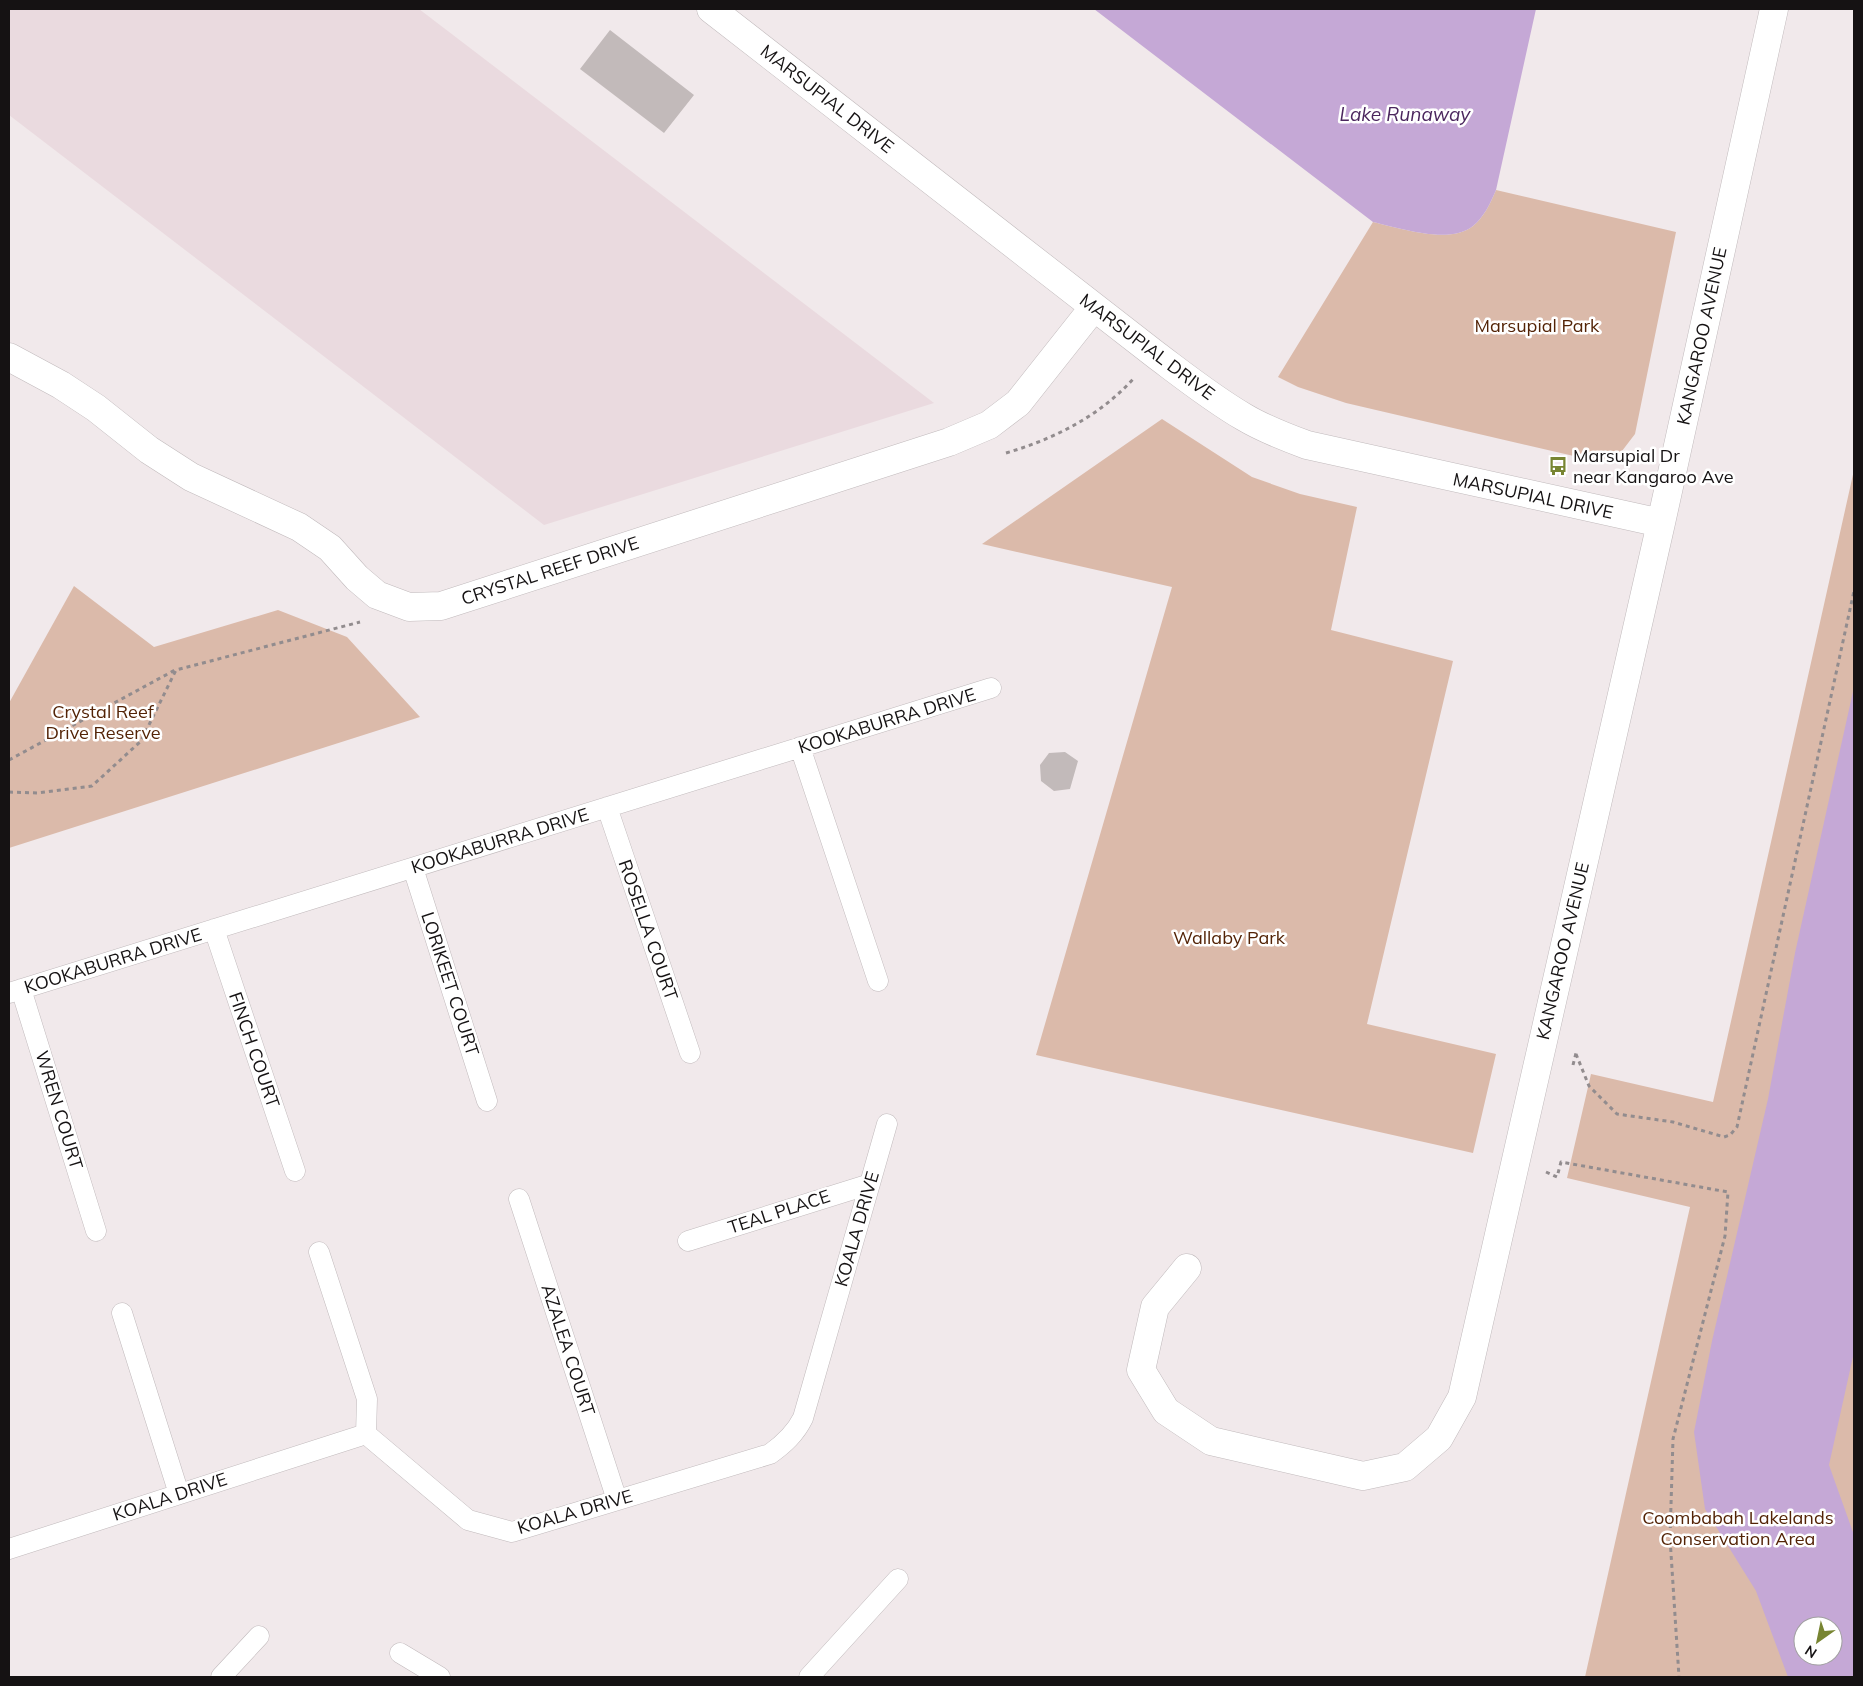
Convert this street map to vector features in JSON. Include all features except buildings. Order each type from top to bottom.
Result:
[{"type":"street","name":"MARSUPIAL DRIVE","points":[[711,9],[1214,399],[1244,417],[1274,433],[1307,445],[1661,524]]},
{"type":"street","name":"KANGAROO AVENUE","points":[[1187,1268],[1155,1307],[1141,1370],[1166,1410],[1212,1442],[1363,1476],[1406,1467],[1439,1438],[1462,1397],[1661,524],[1774,9]]},
{"type":"street","name":"CRYSTAL REEF DRIVE","points":[[9,357],[61,385],[96,408],[149,450],[191,477],[300,527],[330,548],[357,578],[377,595],[409,607],[441,606],[940,445],[989,425],[1018,402],[1094,307]]},
{"type":"lane","name":"KOOKABURRA DRIVE","points":[[15,991],[991,688]]},
{"type":"lane","points":[[800,747],[878,981]]},
{"type":"lane","name":"ROSELLA COURT","points":[[607,807],[690,1053]]},
{"type":"lane","name":"LORIKEET COURT","points":[[413,868],[487,1101]]},
{"type":"lane","name":"FINCH COURT","points":[[214,929],[295,1171]]},
{"type":"lane","name":"WREN COURT","points":[[15,991],[96,1231]]},
{"type":"lane","name":"KOALA DRIVE","points":[[9,1549],[366,1434],[468,1520],[512,1532],[770,1454],[786,1442],[798,1428],[803,1418],[887,1124]]},
{"type":"lane","name":"TEAL PLACE","points":[[688,1241],[870,1184]]},
{"type":"lane","name":"AZALEA COURT","points":[[519,1199],[616,1500]]},
{"type":"lane","points":[[319,1252],[367,1399],[366,1434]]},
{"type":"lane","points":[[122,1313],[178,1494]]},
{"type":"lane","points":[[809,1677],[898,1579]]},
{"type":"lane","points":[[221,1677],[259,1636]]},
{"type":"lane","points":[[400,1653],[440,1677]]},
{"type":"path","points":[[1542,1041],[1576,1053],[1589,1086],[1617,1114],[1673,1122],[1724,1137],[1730,1135],[1737,1127],[1854,591]]},
{"type":"path","points":[[9,760],[176,670]]},
{"type":"path","points":[[1571,1072],[1576,1053]]},
{"type":"path","points":[[1548,1163],[1546,1172],[1557,1177],[1561,1162],[1728,1192],[1725,1236],[1673,1439],[1670,1538],[1679,1677]]},
{"type":"shaded area","points":[[9,9],[419,9],[934,403],[544,525],[9,115]]},
{"type":"green space","name":"Marsupial Park","points":[[1496,190],[1676,232],[1635,434],[1622,451],[1608,461],[1591,460],[1346,403],[1298,387],[1278,377],[1373,222],[1410,231],[1438,235],[1463,232],[1480,219]]},
{"type":"green space","name":"Wallaby Park","points":[[1162,419],[1252,477],[1300,494],[1357,507],[1331,630],[1453,661],[1367,1024],[1496,1054],[1473,1153],[1036,1055],[1172,587],[982,544]]},
{"type":"green space","name":"Coombabah Lakelands Conservation Area","points":[[1854,470],[1854,1677],[1585,1677],[1690,1207],[1567,1178],[1591,1074],[1713,1102]]},
{"type":"green space","name":"Crystal Reef Drive Reserve","points":[[74,586],[154,647],[278,610],[347,637],[420,717],[9,848],[9,703]]},
{"type":"water","name":"Lake Runaway","points":[[1094,9],[1536,9],[1496,190],[1484,214],[1473,226],[1463,232],[1438,235],[1410,231],[1373,222]]},
{"type":"water","points":[[1854,687],[1854,1352],[1829,1465],[1854,1535],[1854,1677],[1788,1677],[1756,1591],[1705,1509],[1694,1432],[1712,1341],[1768,1099],[1795,953]]},
{"type":"place","name":"Marsupial Dr near Kangaroo Ave","points":[[1558,466]]}]
